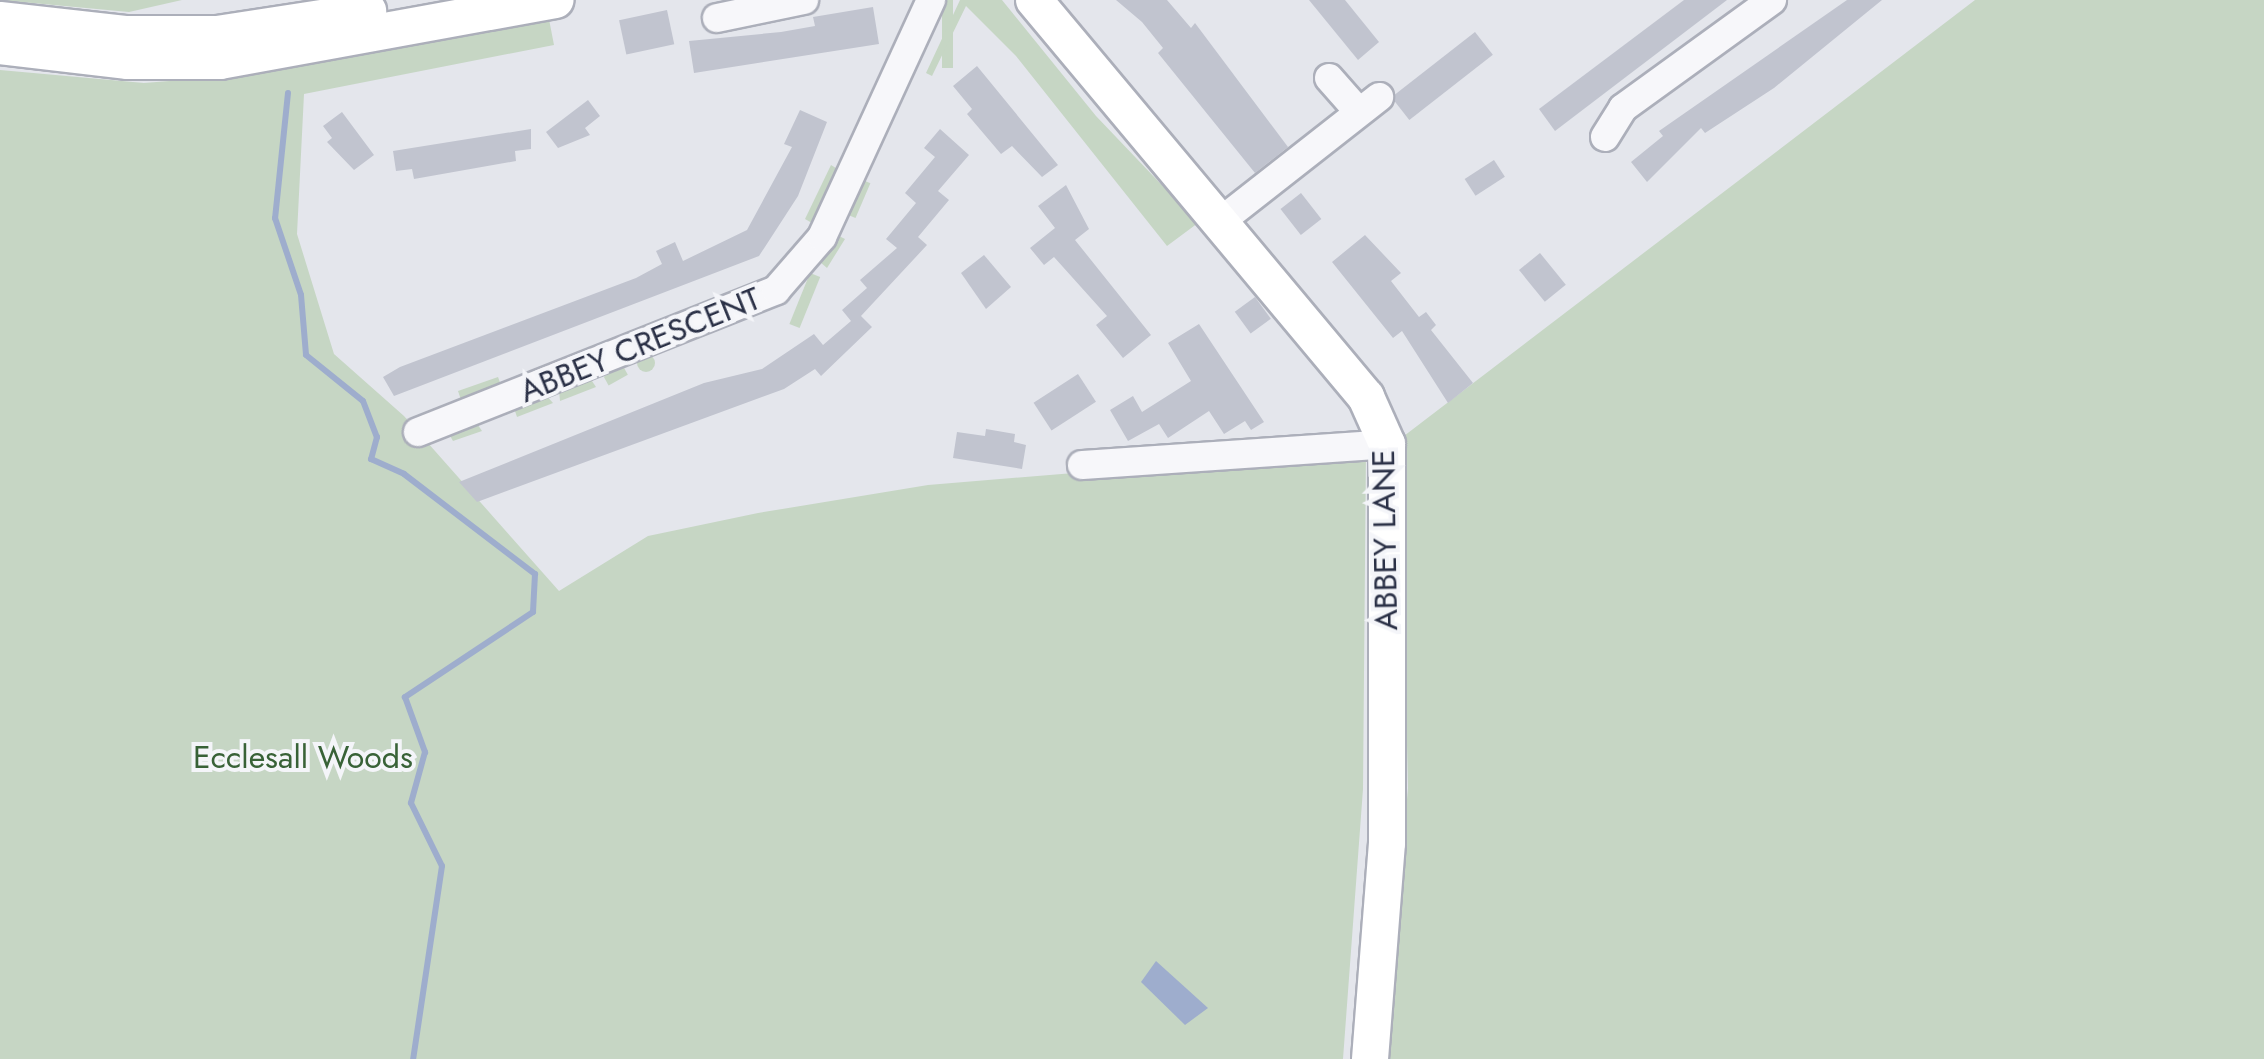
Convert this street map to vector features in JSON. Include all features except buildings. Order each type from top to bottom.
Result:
[{"type":"main road","points":[[0,20],[127,34],[217,34],[424,0]]},
{"type":"main road","points":[[0,46],[128,61],[220,61],[555,0]]},
{"type":"main road","name":"ABBEY LANE","points":[[1034,0],[1366,397],[1387,444],[1387,843],[1370,1059]]},
{"type":"street","points":[[717,18],[804,0]]},
{"type":"street","points":[[1605,137],[1623,108],[1772,0]]},
{"type":"street","name":"ABBEY CRESCENT","points":[[418,432],[776,290],[822,237],[928,1]]},
{"type":"street","points":[[1221,221],[1369,104],[1329,78]]},
{"type":"street","points":[[1082,465],[1108,450],[1387,444]]},
{"type":"green space","points":[[0,0],[182,0],[129,12]]},
{"type":"green space","points":[[942,0],[953,0],[953,68],[942,68]]},
{"type":"green space","points":[[960,0],[1002,0],[1096,116],[1198,223],[1167,246],[1016,56],[966,6],[932,76],[926,73]]},
{"type":"green space","points":[[1975,0],[2264,0],[2264,1059],[1384,1059],[1408,788],[1400,439]]},
{"type":"green space","name":"Ecclesall Woods","points":[[548,14],[554,45],[304,94],[297,234],[334,354],[404,416],[559,591],[648,536],[758,513],[928,485],[1366,449],[1363,789],[1343,1059],[0,1059],[0,70],[144,83],[245,75]]},
{"type":"green space","points":[[831,165],[839,170],[812,223],[805,219]]},
{"type":"green space","points":[[863,180],[870,183],[856,218],[848,215]]},
{"type":"green space","points":[[835,234],[845,239],[827,268],[820,262]]},
{"type":"green space","points":[[810,273],[820,277],[800,328],[789,324]]},
{"type":"green space","points":[[646,354],[655,363],[646,372],[637,363]]},
{"type":"green space","points":[[623,366],[628,375],[609,385],[604,377]]},
{"type":"green space","points":[[498,377],[502,388],[461,400],[458,391]]},
{"type":"green space","points":[[590,378],[596,387],[560,401],[559,390]]},
{"type":"green space","points":[[546,395],[553,403],[517,417],[514,408]]},
{"type":"green space","points":[[476,422],[482,431],[453,441],[449,434]]},
{"type":"water","points":[[1156,961],[1208,1008],[1185,1025],[1141,982]]},
{"type":"waterway","points":[[288,93],[275,218],[301,295],[306,355],[363,401],[377,437],[371,459],[404,474],[535,574],[533,612],[405,697],[425,752],[411,803],[442,866],[413,1059]]}]
